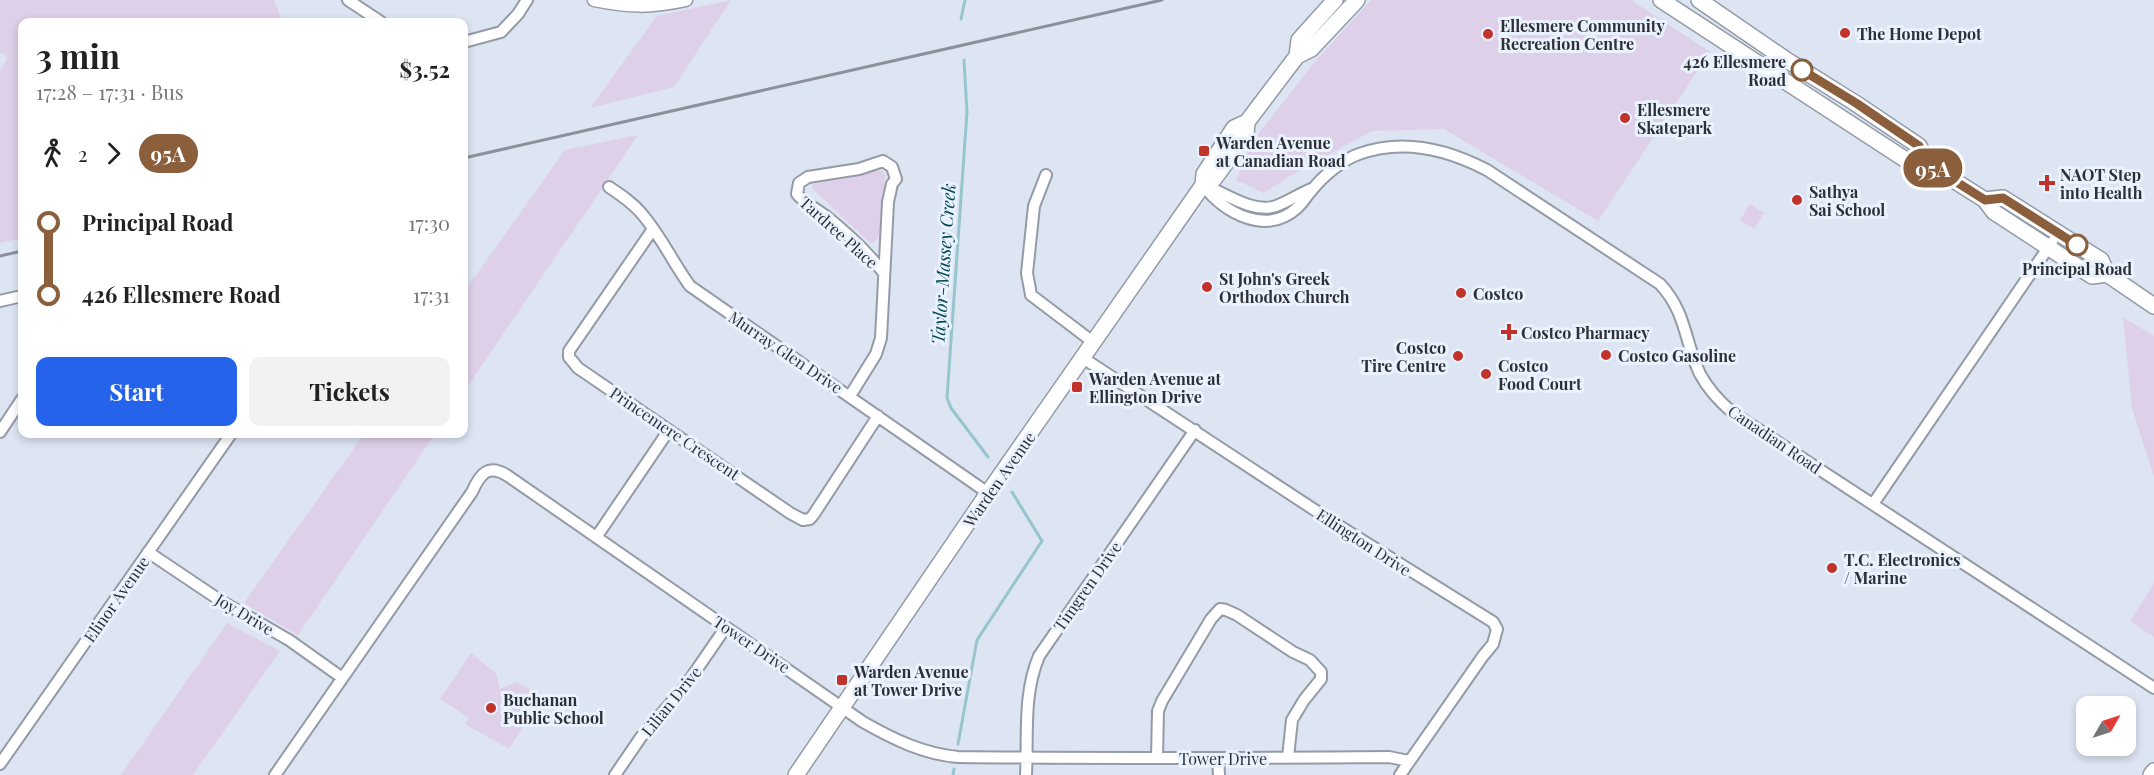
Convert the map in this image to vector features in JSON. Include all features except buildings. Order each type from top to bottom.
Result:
[{"type":"main road","name":"Warden Avenue","points":[[1297,56],[1299,40],[1335,0]]},
{"type":"main road","name":"Warden Avenue","points":[[796,775],[988,493],[1203,185],[1204,174],[1234,128],[1247,122],[1297,56],[1311,49],[1358,0]]},
{"type":"main road","points":[[1661,0],[1909,162],[1928,164],[1985,200],[1994,212],[2092,276],[2107,274]]},
{"type":"main road","points":[[1699,0],[1919,146],[1928,164]]},
{"type":"main road","points":[[1775,73],[1785,59]]},
{"type":"main road","points":[[1985,200],[2003,198],[2101,260],[2107,274],[2154,306]]},
{"type":"main road","points":[[2151,775],[2154,771]]},
{"type":"street","points":[[348,0],[375,18]]},
{"type":"street","points":[[468,41],[501,32],[518,14],[527,0]]},
{"type":"street","points":[[594,0],[626,7],[686,0]]},
{"type":"street","name":"Canadian Road","points":[[1203,185],[1214,199],[1234,213],[1244,218],[1263,222],[1284,216],[1297,208],[1313,188],[1347,160],[1359,154],[1386,147],[1429,148],[1468,160],[1487,170],[1660,284],[1678,308],[1700,374],[1713,394],[1726,408],[2154,688]]},
{"type":"street","name":"Tardree Place","points":[[849,396],[876,354],[881,338],[888,202],[892,184],[896,178],[889,164],[883,161],[859,169],[808,177],[799,183],[797,194],[801,199],[829,218],[884,273]]},
{"type":"street","points":[[1046,175],[1034,206],[1027,273],[1031,295],[1093,342]]},
{"type":"street","name":"Murray Glen Drive","points":[[609,187],[643,214],[690,286],[988,493]]},
{"type":"street","name":"Princemere Crescent","points":[[653,230],[568,351],[569,357],[578,368],[789,513],[803,520],[810,519],[878,416]]},
{"type":"street","points":[[1873,504],[2057,232]]},
{"type":"street","points":[[0,301],[18,297]]},
{"type":"street","name":"Ellington Drive","points":[[1083,358],[1346,531],[1493,622],[1497,629],[1493,644],[1400,775]]},
{"type":"street","points":[[0,432],[18,405]]},
{"type":"street","points":[[597,536],[669,430]]},
{"type":"street","name":"Timgren Drive","points":[[1026,775],[1027,706],[1034,668],[1039,656],[1195,430]]},
{"type":"street","name":"Elinor Avenue","points":[[0,764],[228,438]]},
{"type":"street","name":"Tower Drive","points":[[275,775],[341,677],[472,492],[480,477],[487,471],[497,470],[597,536],[863,722],[892,738],[934,754],[1025,758],[1389,757],[1409,761]]},
{"type":"street","name":"Joy Drive","points":[[148,552],[221,601],[289,640],[341,677]]},
{"type":"street","points":[[1157,757],[1158,711],[1162,700],[1211,619],[1220,609],[1226,609],[1293,652],[1310,660],[1321,672],[1321,679],[1292,720],[1288,758]]},
{"type":"street","name":"Lilian Drive","points":[[615,775],[641,737],[684,688],[726,627]]},
{"type":"street","points":[[1218,759],[1219,775]]},
{"type":"shaded area","points":[[0,0],[274,0],[281,18],[18,18],[18,239],[0,243],[0,70],[8,58],[0,52]]},
{"type":"shaded area","points":[[731,0],[674,87],[590,108],[657,16]]},
{"type":"shaded area","points":[[1371,0],[1631,0],[1710,52],[1598,221],[1444,129],[1372,131],[1293,174],[1264,193],[1236,180],[1252,142],[1313,64]]},
{"type":"shaded area","points":[[638,135],[468,386],[468,286],[565,150]]},
{"type":"shaded area","points":[[875,169],[882,171],[885,176],[880,235],[873,243],[869,242],[812,188],[813,184],[856,177]]},
{"type":"shaded area","points":[[1750,204],[1764,213],[1754,229],[1740,220]]},
{"type":"shaded area","points":[[2123,317],[2154,336],[2154,477],[2132,408]]},
{"type":"shaded area","points":[[361,438],[432,438],[298,635],[244,603]]},
{"type":"shaded area","points":[[2154,583],[2154,637],[2130,621]]},
{"type":"shaded area","points":[[227,623],[280,651],[193,775],[121,775]]},
{"type":"shaded area","points":[[471,653],[496,673],[500,689],[516,682],[542,696],[509,749],[465,724],[469,718],[440,699]]},
{"type":"waterway","name":"Taylor-Massey Creek","points":[[961,19],[965,0]]},
{"type":"waterway","name":"Taylor-Massey Creek","points":[[964,60],[967,112],[947,398],[951,408],[988,457]]},
{"type":"waterway","name":"Taylor-Massey Creek","points":[[958,744],[977,640],[1042,541],[1012,492]]},
{"type":"waterway","name":"Taylor-Massey Creek","points":[[953,775],[954,769]]},
{"type":"railway","points":[[468,157],[1162,0]]},
{"type":"railway","points":[[0,256],[18,252]]},
{"type":"bus line","name":"95A","points":[[1802,70],[1919,146],[1928,164],[1985,200],[2003,198],[2077,245]]},
{"type":"place","name":"The Home Depot","points":[[1845,33]]},
{"type":"place","name":"Ellesmere Community Recreation Centre","points":[[1488,34]]},
{"type":"place","name":"426 Ellesmere Road","points":[[1802,70]]},
{"type":"place","name":"Ellesmere Skatepark","points":[[1625,118]]},
{"type":"place","name":"Warden Avenue at Canadian Road","points":[[1204,151]]},
{"type":"place","name":"NAOT Step into Health","points":[[2047,183]]},
{"type":"place","name":"Sathya Sai School","points":[[1797,200]]},
{"type":"place","name":"Principal Road","points":[[2077,245]]},
{"type":"place","name":"St John's Greek Orthodox Church","points":[[1207,287]]},
{"type":"place","name":"Costco","points":[[1461,293]]},
{"type":"place","name":"Costco Pharmacy","points":[[1509,332]]},
{"type":"place","name":"Costco Gasoline","points":[[1606,355]]},
{"type":"place","name":"Costco Tire Centre","points":[[1458,356]]},
{"type":"place","name":"Costco Food Court","points":[[1486,374]]},
{"type":"place","name":"Warden Avenue at Ellington Drive","points":[[1077,387]]},
{"type":"place","name":"T.C. Electronics / Marine","points":[[1832,568]]},
{"type":"place","name":"Warden Avenue at Tower Drive","points":[[842,680]]},
{"type":"place","name":"Buchanan Public School","points":[[491,708]]}]
